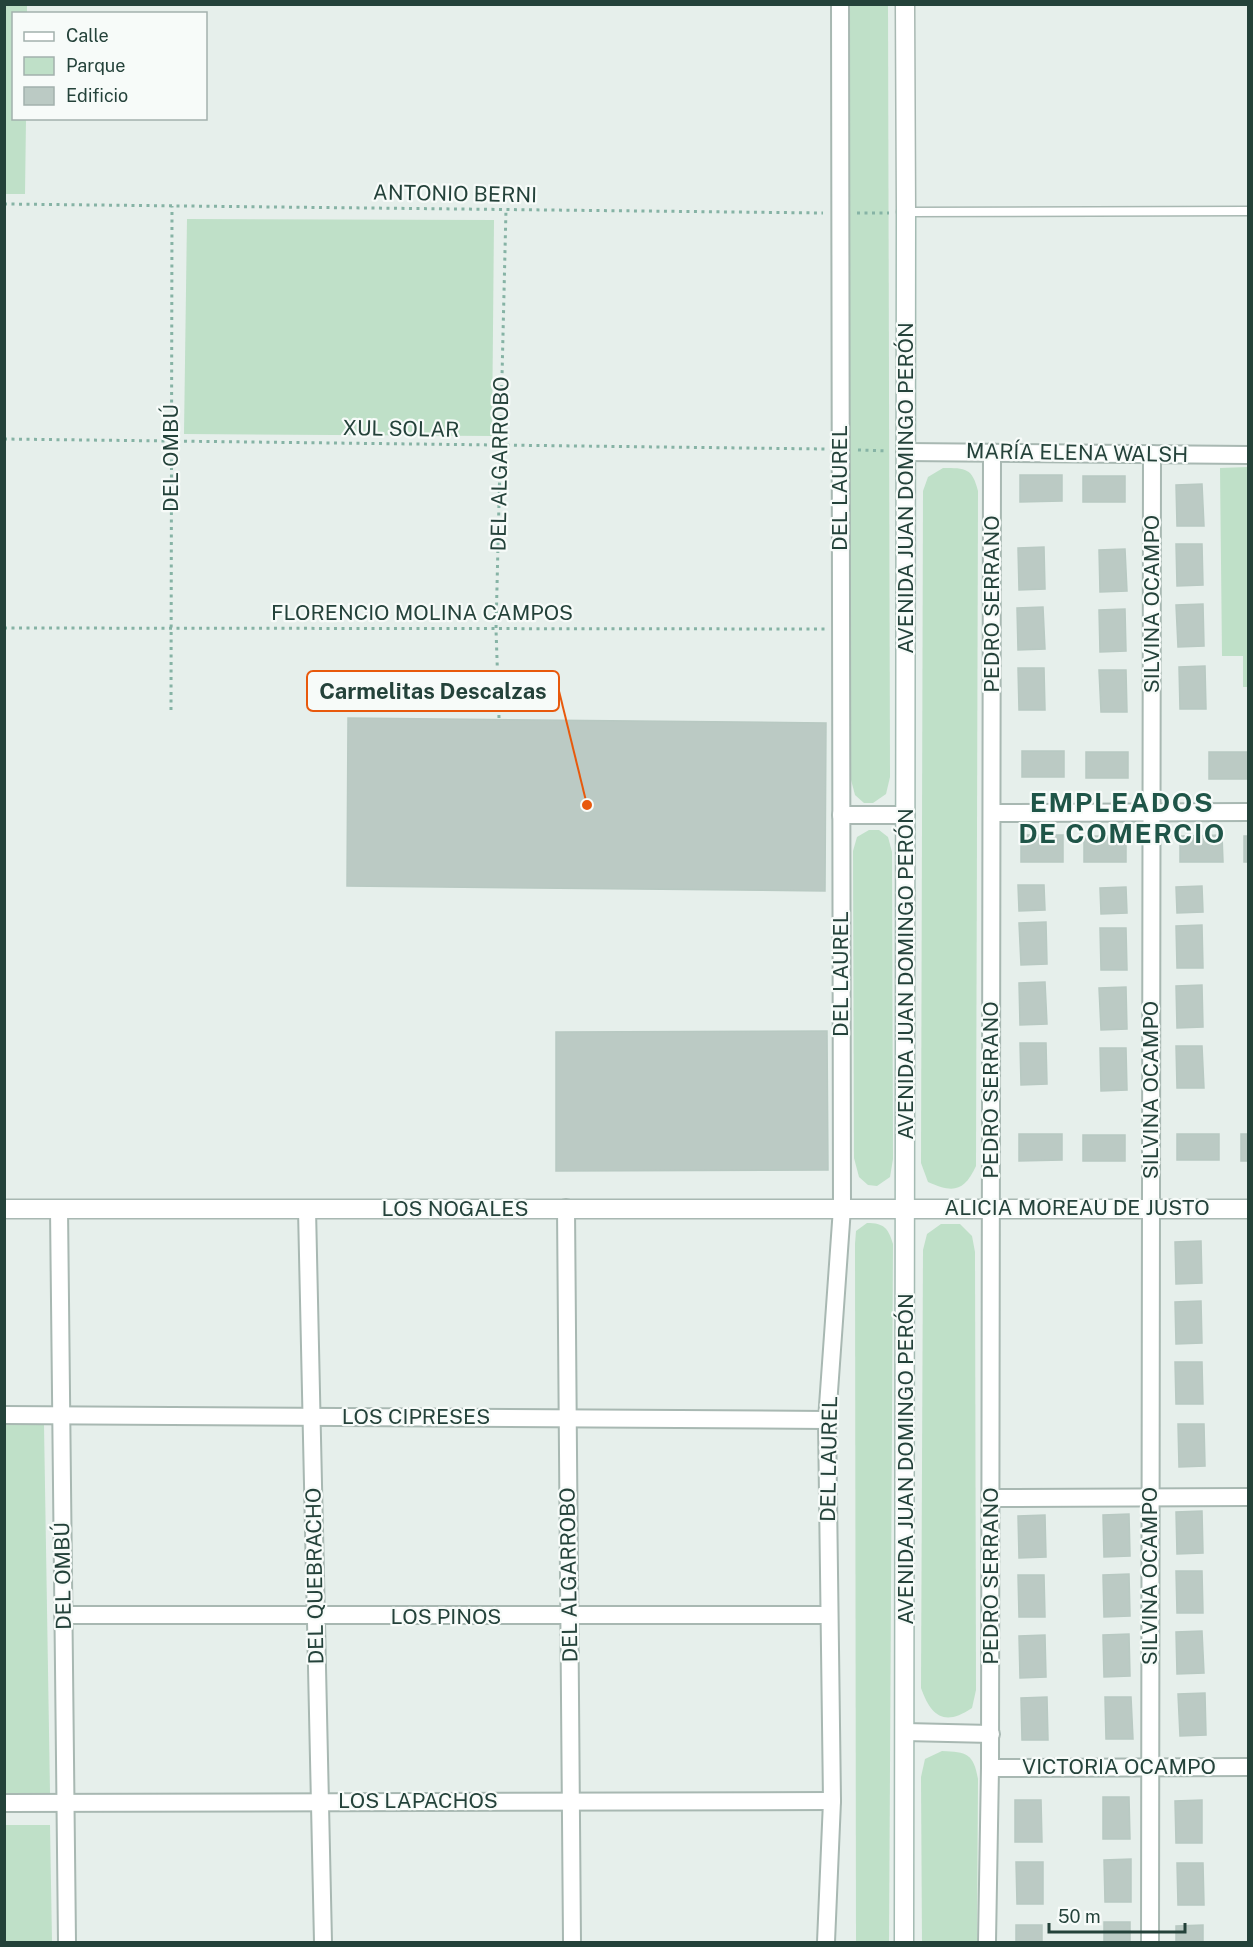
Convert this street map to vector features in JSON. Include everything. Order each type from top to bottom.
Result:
[{"type":"main road","name":"AVENIDA JUAN DOMINGO PERÓN","points":[[904,1942],[905,4]]},
{"type":"main road","name":"ALICIA MOREAU DE JUSTO","points":[[906,1208],[1248,1209]]},
{"type":"main road","name":"LOS NOGALES","points":[[4,1209],[906,1208]]},
{"type":"street","name":"DEL LAUREL","points":[[826,1942],[831,1801],[827,1420],[842,1208],[840,4]]},
{"type":"street","name":"MARÍA ELENA WALSH","points":[[905,452],[1248,455]]},
{"type":"street","name":"PEDRO SERRANO","points":[[987,1942],[991,1498],[992,452]]},
{"type":"street","name":"SILVINA OCAMPO","points":[[1150,1942],[1152,454]]},
{"type":"street","points":[[992,813],[1248,812]]},
{"type":"street","points":[[841,815],[906,815]]},
{"type":"street","name":"DEL ALGARROBO","points":[[566,1208],[572,1942]]},
{"type":"street","name":"DEL OMBÚ","points":[[59,1209],[67,1942]]},
{"type":"street","name":"DEL QUEBRACHO","points":[[307,1209],[323,1942]]},
{"type":"street","name":"LOS CIPRESES","points":[[4,1415],[827,1420]]},
{"type":"street","points":[[991,1498],[1248,1497]]},
{"type":"street","name":"LOS PINOS","points":[[63,1616],[829,1615]]},
{"type":"street","points":[[905,1731],[990,1734]]},
{"type":"street","name":"VICTORIA OCAMPO","points":[[990,1768],[1248,1767]]},
{"type":"street","name":"LOS LAPACHOS","points":[[4,1803],[831,1801]]},
{"type":"lane","points":[[906,213],[1248,211]]},
{"type":"path","name":"ANTONIO BERNI","points":[[4,204],[906,213]]},
{"type":"path","name":"DEL OMBÚ","points":[[171,710],[172,206]]},
{"type":"path","name":"DEL ALGARROBO","points":[[499,718],[496,628],[506,209]]},
{"type":"path","name":"XUL SOLAR","points":[[4,439],[840,449],[905,452]]},
{"type":"path","name":"FLORENCIO MOLINA CAMPOS","points":[[4,628],[840,629]]},
{"type":"green space","points":[[5,4],[27,5],[27,12],[12,12],[12,120],[26,120],[25,194],[5,194]]},
{"type":"green space","points":[[849,5],[888,5],[890,777],[886,794],[873,803],[864,803],[855,795],[850,776]]},
{"type":"green space","points":[[187,219],[494,220],[492,436],[184,434]]},
{"type":"green space","points":[[1248,467],[1248,687],[1243,687],[1243,656],[1222,656],[1220,468]]},
{"type":"green space","points":[[943,468],[967,471],[973,478],[978,491],[976,1166],[967,1181],[951,1189],[928,1182],[921,1163],[923,491],[928,477]]},
{"type":"green space","points":[[869,830],[879,830],[888,837],[892,852],[893,1159],[890,1177],[877,1186],[868,1185],[859,1177],[854,1158],[853,851],[857,837]]},
{"type":"green space","points":[[867,1223],[881,1225],[889,1234],[893,1244],[889,1942],[856,1942],[855,1244],[856,1231]]},
{"type":"green space","points":[[941,1224],[960,1224],[972,1236],[975,1252],[976,1690],[972,1708],[954,1717],[940,1716],[934,1712],[921,1688],[923,1250],[927,1234]]},
{"type":"green space","points":[[5,1425],[44,1425],[50,1793],[5,1793]]},
{"type":"green space","points":[[942,1751],[963,1753],[968,1756],[974,1764],[978,1779],[977,1942],[922,1942],[921,1777],[925,1759]]},
{"type":"green space","points":[[5,1825],[50,1825],[52,1942],[5,1942]]},
{"type":"building","points":[[1020,475],[1062,475],[1062,501],[1020,502]]},
{"type":"building","points":[[1083,476],[1125,476],[1125,502],[1083,502]]},
{"type":"building","points":[[1202,484],[1204,526],[1177,526],[1176,485]]},
{"type":"building","points":[[1176,544],[1202,544],[1203,585],[1177,586]]},
{"type":"building","points":[[1044,547],[1045,589],[1019,590],[1018,548]]},
{"type":"building","points":[[1125,549],[1127,591],[1100,592],[1099,550]]},
{"type":"building","points":[[1203,604],[1204,646],[1178,647],[1176,605]]},
{"type":"building","points":[[1043,607],[1045,649],[1018,650],[1017,608]]},
{"type":"building","points":[[1125,609],[1126,651],[1100,652],[1099,610]]},
{"type":"building","points":[[1205,666],[1206,709],[1180,709],[1179,667]]},
{"type":"building","points":[[1018,668],[1044,668],[1045,710],[1019,710]]},
{"type":"building","points":[[1099,670],[1126,670],[1127,712],[1101,712]]},
{"type":"building","points":[[348,718],[826,723],[825,891],[347,886]]},
{"type":"building","points":[[1022,751],[1064,751],[1064,777],[1022,777]]},
{"type":"building","points":[[1086,752],[1128,752],[1128,778],[1086,778]]},
{"type":"building","points":[[1209,752],[1248,752],[1248,779],[1209,779]]},
{"type":"building","points":[[1021,835],[1063,835],[1063,862],[1021,862]]},
{"type":"building","points":[[1222,835],[1223,862],[1180,862],[1180,836]]},
{"type":"building","points":[[1084,836],[1126,836],[1126,862],[1084,862]]},
{"type":"building","points":[[1244,836],[1248,836],[1248,862],[1244,862]]},
{"type":"building","points":[[1018,885],[1044,885],[1045,910],[1019,911]]},
{"type":"building","points":[[1202,886],[1203,912],[1177,913],[1176,887]]},
{"type":"building","points":[[1126,887],[1127,913],[1101,914],[1100,888]]},
{"type":"building","points":[[1046,922],[1047,964],[1021,965],[1019,923]]},
{"type":"building","points":[[1202,925],[1203,968],[1177,968],[1176,926]]},
{"type":"building","points":[[1100,928],[1126,928],[1127,970],[1101,970]]},
{"type":"building","points":[[1045,982],[1047,1024],[1020,1025],[1019,983]]},
{"type":"building","points":[[1202,985],[1203,1027],[1177,1028],[1176,986]]},
{"type":"building","points":[[1126,987],[1127,1029],[1101,1030],[1099,988]]},
{"type":"building","points":[[827,1031],[828,1170],[556,1171],[556,1032]]},
{"type":"building","points":[[1020,1043],[1046,1043],[1047,1084],[1021,1085]]},
{"type":"building","points":[[1176,1046],[1202,1046],[1204,1088],[1177,1088]]},
{"type":"building","points":[[1100,1048],[1126,1048],[1127,1090],[1101,1091]]},
{"type":"building","points":[[1019,1134],[1062,1134],[1062,1160],[1019,1161]]},
{"type":"building","points":[[1177,1134],[1219,1134],[1219,1160],[1177,1160]]},
{"type":"building","points":[[1241,1134],[1248,1134],[1248,1161],[1241,1161]]},
{"type":"building","points":[[1083,1135],[1125,1135],[1125,1161],[1083,1161]]},
{"type":"building","points":[[1201,1241],[1202,1283],[1176,1284],[1175,1242]]},
{"type":"building","points":[[1201,1301],[1202,1343],[1176,1344],[1175,1302]]},
{"type":"building","points":[[1175,1362],[1202,1362],[1203,1404],[1176,1404]]},
{"type":"building","points":[[1178,1424],[1204,1424],[1205,1466],[1179,1467]]},
{"type":"building","points":[[1202,1511],[1203,1553],[1177,1554],[1176,1512]]},
{"type":"building","points":[[1129,1514],[1130,1556],[1104,1557],[1103,1515]]},
{"type":"building","points":[[1045,1515],[1046,1557],[1019,1558],[1018,1516]]},
{"type":"building","points":[[1176,1571],[1202,1571],[1203,1613],[1177,1613]]},
{"type":"building","points":[[1129,1574],[1130,1616],[1104,1617],[1103,1575]]},
{"type":"building","points":[[1018,1575],[1044,1575],[1045,1617],[1019,1617]]},
{"type":"building","points":[[1202,1631],[1204,1673],[1177,1674],[1176,1632]]},
{"type":"building","points":[[1129,1634],[1130,1676],[1104,1677],[1103,1635]]},
{"type":"building","points":[[1045,1635],[1046,1677],[1020,1678],[1019,1636]]},
{"type":"building","points":[[1205,1693],[1206,1735],[1180,1736],[1178,1694]]},
{"type":"building","points":[[1047,1697],[1048,1740],[1022,1740],[1021,1698]]},
{"type":"building","points":[[1105,1697],[1131,1697],[1133,1739],[1106,1739]]},
{"type":"building","points":[[1103,1797],[1129,1797],[1130,1839],[1103,1839]]},
{"type":"building","points":[[1015,1800],[1041,1800],[1042,1842],[1015,1842]]},
{"type":"building","points":[[1202,1800],[1202,1843],[1176,1843],[1175,1801]]},
{"type":"building","points":[[1131,1859],[1131,1902],[1105,1902],[1104,1860]]},
{"type":"building","points":[[1016,1862],[1043,1862],[1043,1904],[1017,1904]]},
{"type":"building","points":[[1177,1863],[1203,1863],[1204,1905],[1178,1905]]},
{"type":"building","points":[[1104,1922],[1130,1922],[1130,1942],[1104,1942]]},
{"type":"building","points":[[1016,1925],[1042,1925],[1042,1942],[1016,1942]]},
{"type":"building","points":[[1203,1925],[1203,1942],[1176,1942],[1176,1926]]},
{"type":"place","name":"Carmelitas Descalzas","points":[[587,805]]},
{"type":"district","name":"EMPLEADOS DE COMERCIO","points":[[1122,818]]}]
